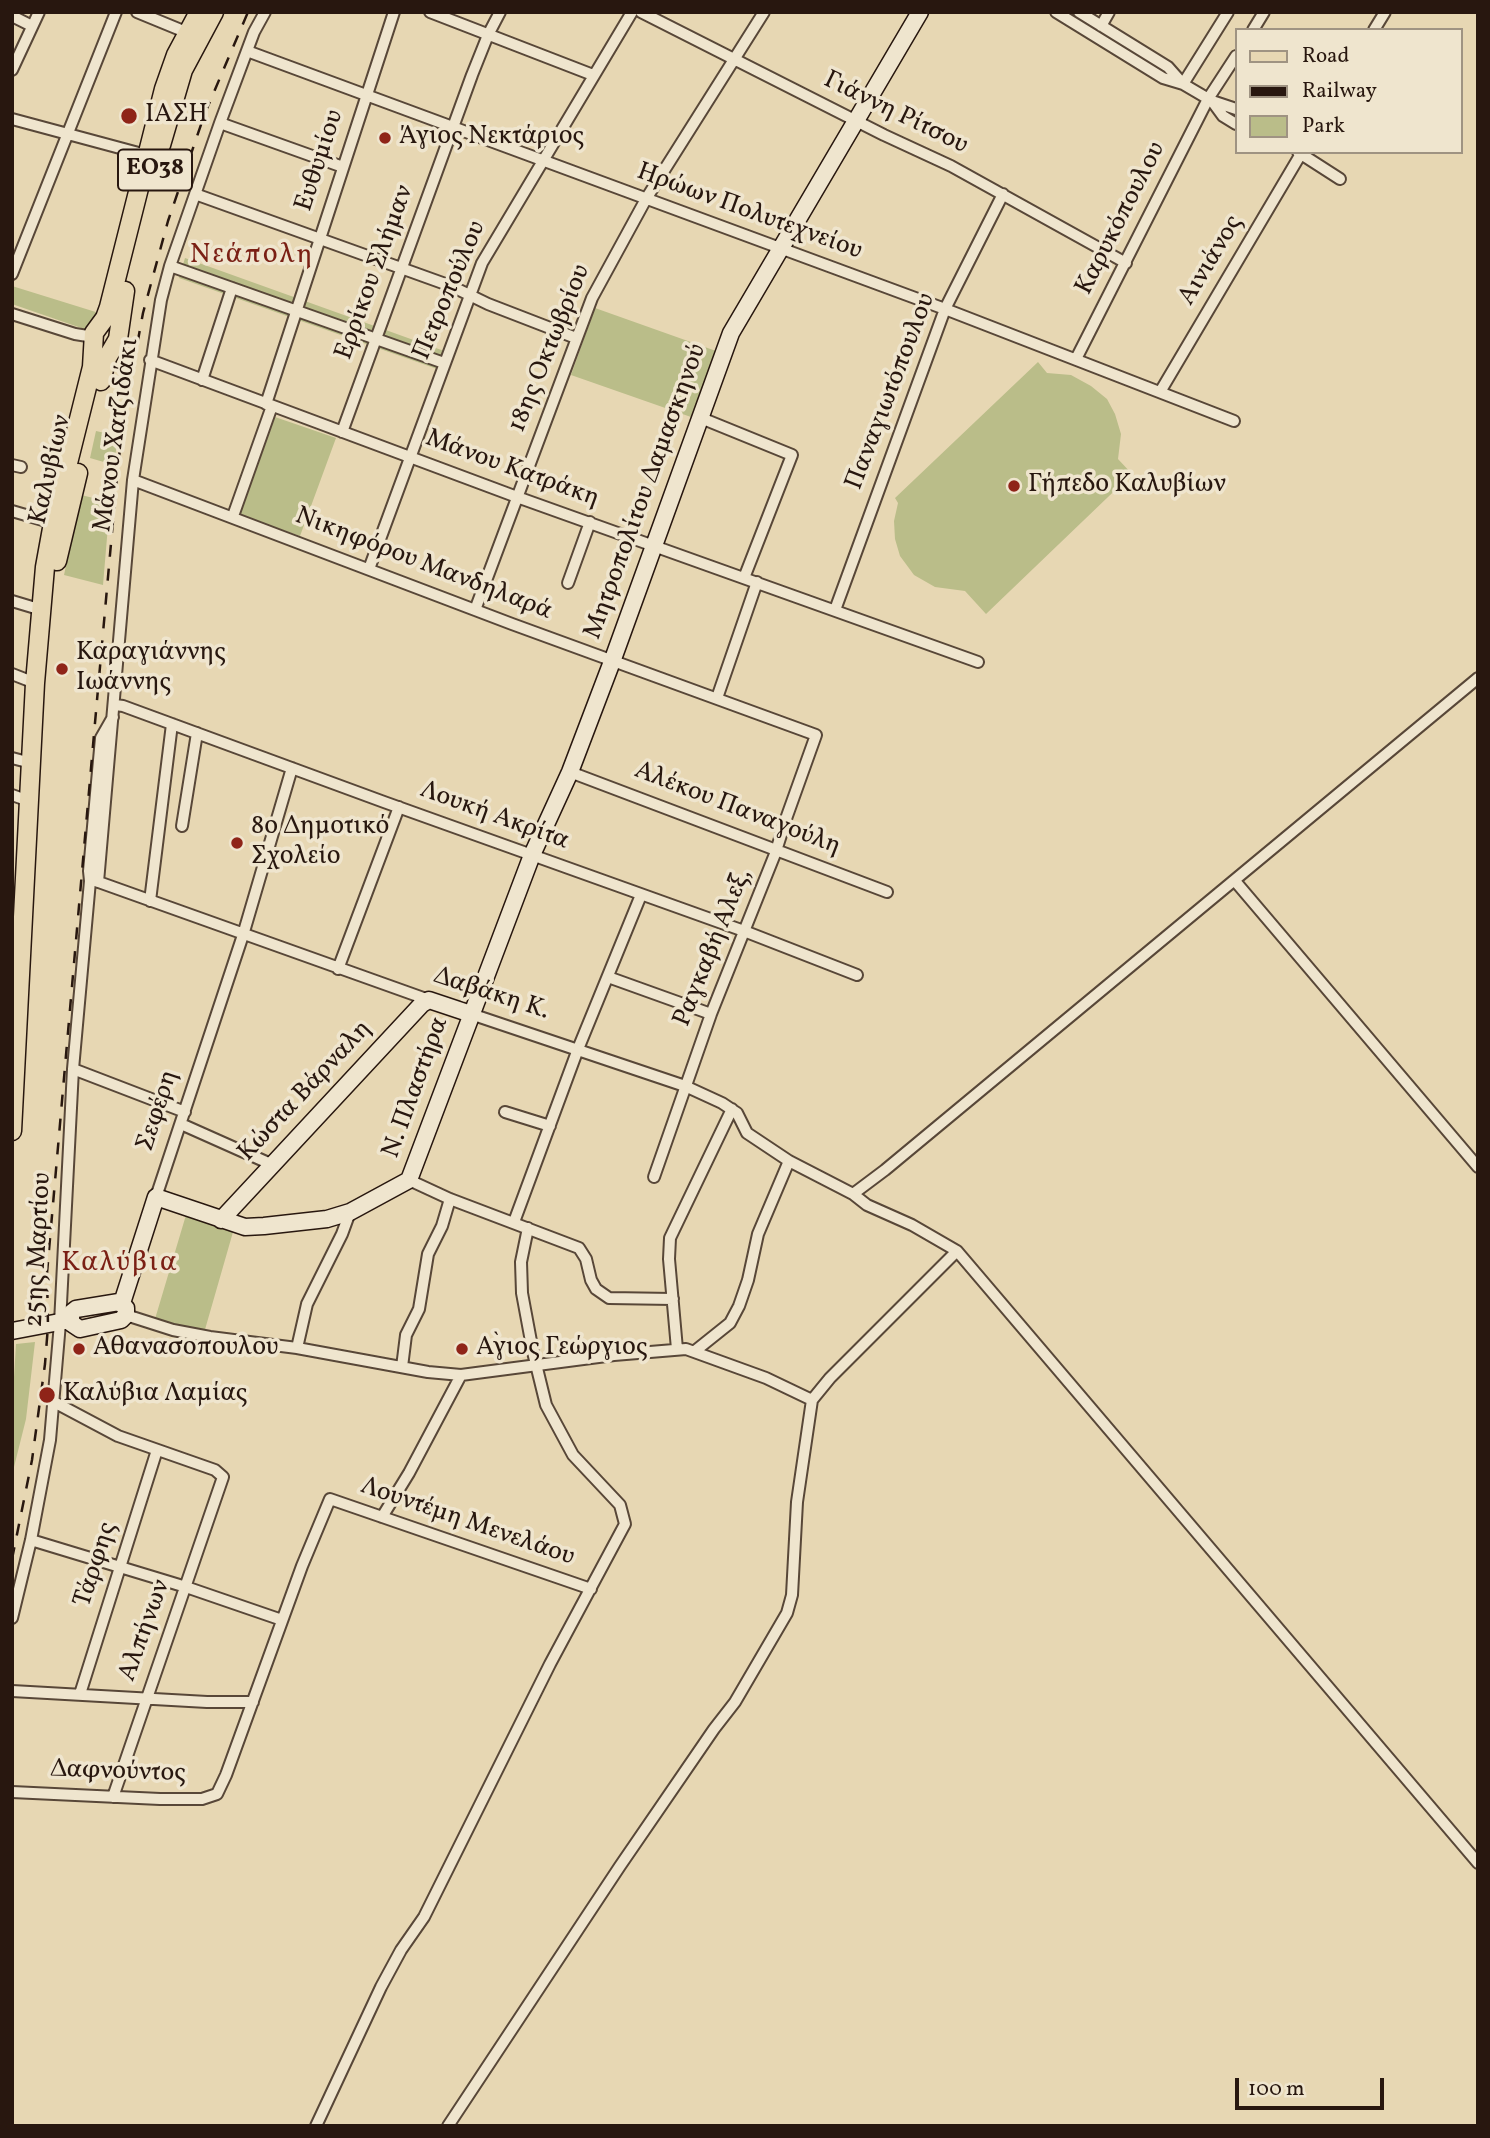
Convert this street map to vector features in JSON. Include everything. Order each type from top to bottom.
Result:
[{"type":"main road","name":"Καλυβίων","points":[[43,610],[104,366],[117,339],[121,306],[165,130],[199,12]]},
{"type":"main road","name":"Καλυβίων","points":[[12,1131],[20,798],[31,763],[45,567],[53,523],[92,367],[96,334],[109,307],[164,89],[194,35],[214,12]]},
{"type":"main road","points":[[96,334],[98,345],[104,348],[112,347],[117,339]]},
{"type":"street","points":[[12,70],[38,12]]},
{"type":"street","points":[[12,274],[116,12]]},
{"type":"street","points":[[137,12],[194,35]]},
{"type":"street","name":"Μάνου Χατζιδάκι","points":[[94,881],[115,705],[133,480],[161,300],[170,266],[220,123],[265,12]]},
{"type":"street","name":"Ευθυμίου","points":[[233,516],[296,310],[394,12]]},
{"type":"street","points":[[430,12],[593,75]]},
{"type":"street","name":"Ερρίκου Σλήμαν","points":[[342,432],[488,35],[500,12]]},
{"type":"street","name":"Πετροπούλου","points":[[369,569],[482,263],[632,12]]},
{"type":"street","name":"Γιάννη Ρίτσου","points":[[641,12],[951,166],[1126,263]]},
{"type":"street","name":"18ης Οκτωβρίου","points":[[475,610],[592,298],[646,199],[764,12]]},
{"type":"street","name":"Μητροπολίτου Δαμασκηνού","points":[[471,1013],[532,855],[570,772],[731,333],[920,12]]},
{"type":"street","points":[[1056,12],[1163,78],[1183,84],[1210,100],[1234,109]]},
{"type":"street","points":[[1079,12],[1168,67],[1183,84]]},
{"type":"street","points":[[1101,26],[1109,12]]},
{"type":"street","points":[[1183,84],[1228,12]]},
{"type":"street","points":[[1254,28],[1264,12]]},
{"type":"street","points":[[1375,28],[1385,12]]},
{"type":"street","points":[[12,16],[32,26]]},
{"type":"street","name":"Ηρώων Πολυτεχνείου","points":[[247,51],[945,309],[1234,421]]},
{"type":"street","name":"Καρυκόπουλου","points":[[1076,359],[1210,100],[1234,59]]},
{"type":"street","points":[[1210,100],[1223,116],[1234,123]]},
{"type":"street","points":[[12,119],[146,155]]},
{"type":"street","points":[[220,123],[343,167]]},
{"type":"street","name":"Αινιάνος","points":[[1160,393],[1299,154]]},
{"type":"street","points":[[1302,154],[1340,179]]},
{"type":"street","points":[[195,194],[402,268],[576,338]]},
{"type":"street","name":"Παναγιωτόπουλου","points":[[835,610],[945,309],[1003,194]]},
{"type":"street","points":[[170,266],[444,363]]},
{"type":"street","points":[[202,380],[232,288]]},
{"type":"street","points":[[12,314],[75,334],[96,334]]},
{"type":"street","name":"Μάνου Κατράκη","points":[[150,360],[517,497],[978,662]]},
{"type":"street","points":[[701,418],[792,455],[744,578]]},
{"type":"street","name":"Νικηφόρου Μανδηλαρά","points":[[133,480],[475,610],[816,735]]},
{"type":"street","points":[[12,511],[53,523]]},
{"type":"street","points":[[568,583],[590,522]]},
{"type":"street","points":[[717,698],[757,582]]},
{"type":"street","points":[[12,601],[43,610]]},
{"type":"street","points":[[12,674],[35,683]]},
{"type":"street","points":[[853,1194],[1478,678]]},
{"type":"street","name":"Λουκή Ακρίτα","points":[[115,705],[744,931],[857,975]]},
{"type":"street","points":[[150,901],[172,724]]},
{"type":"street","points":[[183,826],[197,733]]},
{"type":"street","name":"Ραγκαβή Αλεξ,","points":[[654,1177],[711,1014],[777,849],[816,735]]},
{"type":"street","points":[[12,758],[31,763]]},
{"type":"street","name":"Σεφέρη","points":[[124,1309],[156,1197],[243,935],[292,768]]},
{"type":"street","name":"Αλέκου Παναγούλη","points":[[570,772],[887,892]]},
{"type":"street","points":[[338,969],[399,807]]},
{"type":"street","name":"Δαβάκη Κ.","points":[[94,881],[338,969],[685,1086],[732,1109],[747,1133],[789,1161],[957,1251],[1478,1863]]},
{"type":"street","name":"25ης Μαρτίου","points":[[12,1618],[47,1464],[65,1322],[73,1069],[94,881]]},
{"type":"street","points":[[1235,881],[1478,1167]]},
{"type":"street","points":[[514,1222],[578,1049],[641,895]]},
{"type":"street","points":[[608,977],[711,1014]]},
{"type":"street","name":"Κώστα Βάρναλη","points":[[221,1220],[417,1009],[429,1000]]},
{"type":"street","name":"Ν. Πλαστήρα","points":[[409,1180],[471,1013]]},
{"type":"street","points":[[73,1069],[185,1112]]},
{"type":"street","points":[[677,1349],[668,1248],[670,1238],[732,1109]]},
{"type":"street","points":[[505,1112],[550,1126]]},
{"type":"street","points":[[181,1125],[272,1165]]},
{"type":"street","points":[[695,1351],[730,1323],[748,1280],[758,1234],[789,1161]]},
{"type":"street","points":[[156,1197],[221,1220],[254,1227],[307,1222],[350,1212],[409,1180],[450,1199],[579,1248],[586,1259],[596,1289],[609,1298],[673,1299]]},
{"type":"street","points":[[402,1367],[406,1335],[418,1309],[428,1254],[442,1226],[450,1199]]},
{"type":"street","points":[[297,1348],[307,1304],[350,1212]]},
{"type":"street","points":[[316,2126],[381,1987],[401,1950],[424,1917],[523,1717],[622,1532],[626,1519],[612,1494],[573,1455],[546,1405],[527,1324],[522,1279],[522,1251],[528,1228]]},
{"type":"street","points":[[448,2126],[685,1771],[735,1702],[788,1613],[792,1595],[797,1502],[812,1401],[830,1378],[957,1251]]},
{"type":"street","points":[[12,1331],[65,1322],[76,1309],[116,1301],[124,1309],[173,1330],[461,1375],[677,1349],[695,1351],[766,1378],[812,1401]]},
{"type":"street","points":[[382,1517],[409,1473],[461,1375]]},
{"type":"street","points":[[54,1402],[118,1436],[157,1450]]},
{"type":"street","name":"Αλπήνων","points":[[113,1797],[223,1480],[215,1470],[157,1450]]},
{"type":"street","name":"Τάρφης","points":[[80,1694],[157,1450]]},
{"type":"street","name":"Λουντέμη Μενελάου","points":[[282,1620],[330,1499],[591,1589]]},
{"type":"street","points":[[12,1691],[253,1702],[282,1620],[186,1587],[31,1540]]},
{"type":"street","name":"Δαφνούντος","points":[[12,1792],[202,1799],[214,1796],[220,1791],[253,1702]]},
{"type":"green space","points":[[185,258],[447,352],[440,370],[179,278]]},
{"type":"green space","points":[[12,286],[99,313],[87,330],[12,304]]},
{"type":"green space","points":[[595,308],[716,351],[691,417],[571,375]]},
{"type":"green space","name":"Γήπεδο Καλυβίων","points":[[1038,362],[1047,373],[1071,375],[1107,399],[1121,434],[1118,459],[1132,474],[986,614],[965,591],[935,587],[914,575],[900,556],[895,539],[894,521],[898,503],[895,498]]},
{"type":"green space","points":[[275,417],[336,438],[300,536],[240,515]]},
{"type":"green space","points":[[96,431],[118,436],[114,465],[90,458]]},
{"type":"green space","points":[[81,495],[110,502],[103,585],[64,575]]},
{"type":"green space","points":[[186,1215],[233,1232],[204,1333],[155,1319]]},
{"type":"green space","points":[[35,1342],[26,1419],[12,1475],[16,1344]]},
{"type":"railway","points":[[12,1559],[32,1460],[45,1364],[48,1326],[47,1273],[125,410],[143,313],[168,221],[205,113],[248,12]]},
{"type":"place","name":"ΙΑΣΗ","points":[[129,116]]},
{"type":"place","name":"Άγιος Νεκτάριος","points":[[385,138]]},
{"type":"place","name":"Γήπεδο Καλυβίων","points":[[1014,486]]},
{"type":"place","name":"Καραγιάννης Ιωάννης","points":[[62,669]]},
{"type":"place","name":"8ο Δημοτικό Σχολείο","points":[[237,843]]},
{"type":"place","name":"Αθανασοπουλου","points":[[79,1349]]},
{"type":"place","name":"Ὰγιος Γεώργιος","points":[[462,1349]]},
{"type":"place","name":"Καλύβια Λαμίας","points":[[47,1395]]},
{"type":"district","name":"Νεάπολη","points":[[252,257]]},
{"type":"district","name":"Καλύβια","points":[[120,1265]]}]
